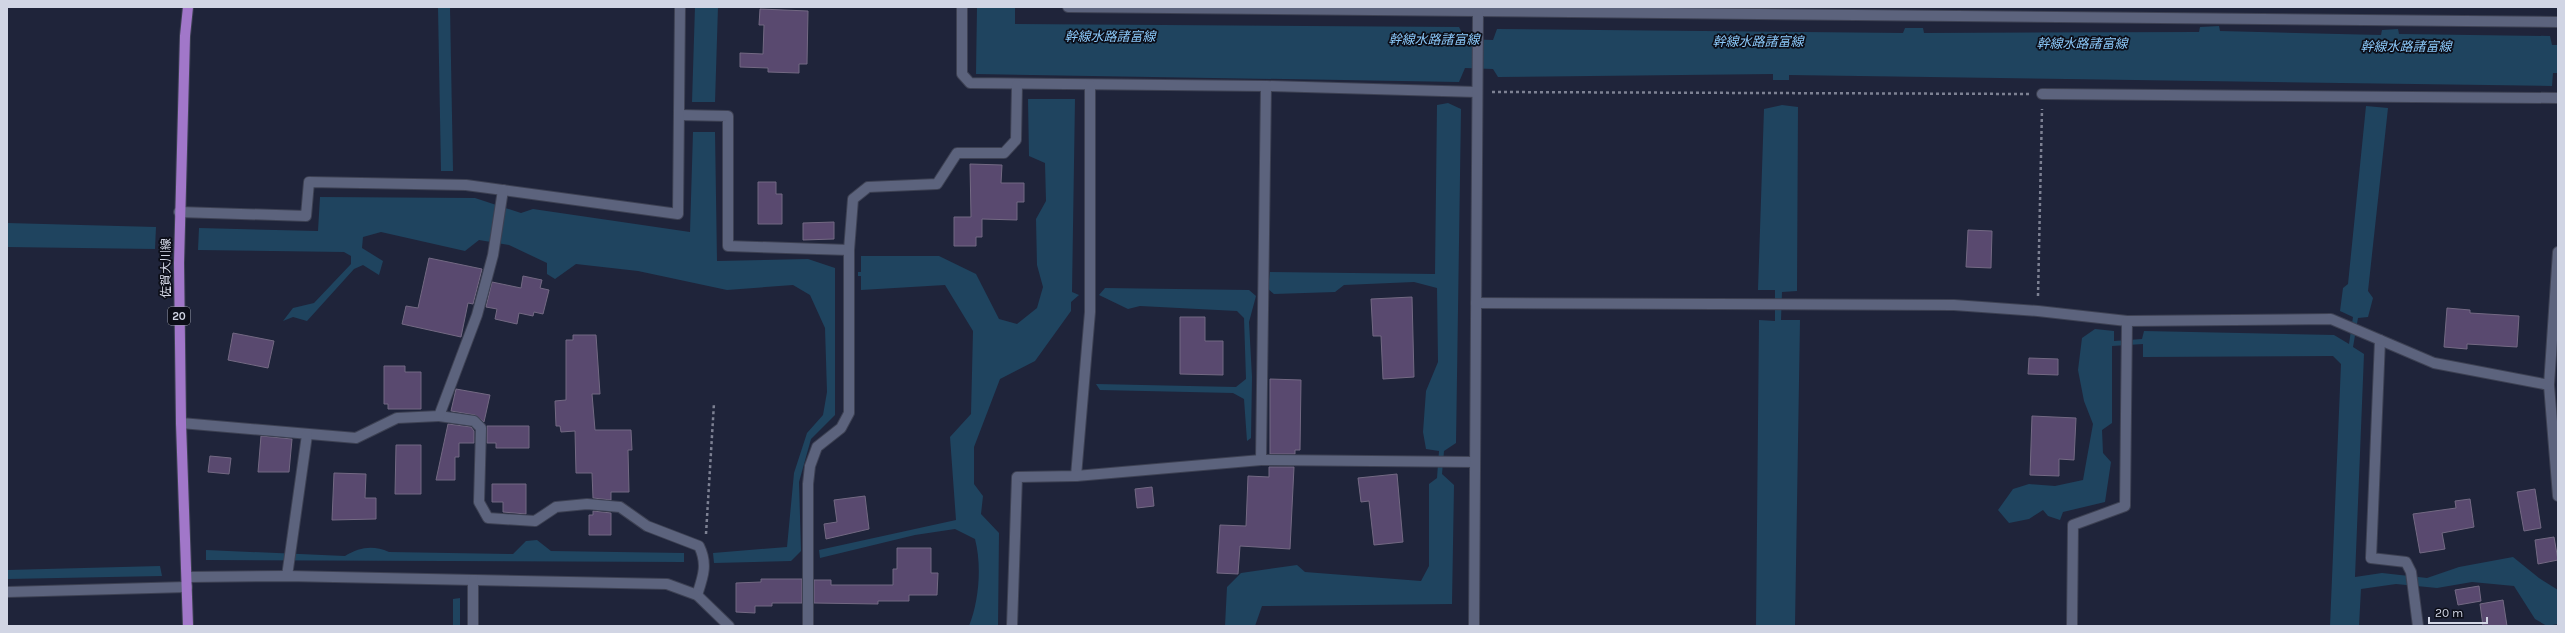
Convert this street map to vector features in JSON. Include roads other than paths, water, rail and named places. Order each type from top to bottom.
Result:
[{"type":"main road","name":"佐賀大川線","points":[[188,7],[185,36],[179,212],[181,422],[188,626]]},
{"type":"street","points":[[179,212],[306,216],[310,182],[466,185],[678,214],[680,7]]},
{"type":"street","points":[[962,7],[962,74],[970,83],[1017,85],[1266,86],[1477,92]]},
{"type":"street","points":[[1068,7],[1478,12],[1640,10],[1955,11],[2558,22]]},
{"type":"street","points":[[1474,626],[1478,12]]},
{"type":"street","points":[[808,626],[808,484],[810,466],[817,447],[841,428],[848,413],[849,250],[853,199],[868,187],[937,184],[957,153],[1004,153],[1016,140],[1017,85]]},
{"type":"street","points":[[1076,476],[1090,312],[1090,85]]},
{"type":"street","points":[[1261,460],[1266,86]]},
{"type":"street","points":[[2042,94],[2558,98]]},
{"type":"street","points":[[680,115],[728,116],[728,246],[849,250]]},
{"type":"street","points":[[439,416],[477,315],[493,254],[503,190]]},
{"type":"street","points":[[2558,252],[2549,385],[2558,496]]},
{"type":"street","points":[[1476,303],[1954,305],[2038,311],[2127,322],[2331,319],[2434,363],[2549,385]]},
{"type":"street","points":[[2072,626],[2073,525],[2125,506],[2127,322]]},
{"type":"street","points":[[2380,340],[2371,558],[2406,562],[2411,572],[2412,592],[2418,626]]},
{"type":"street","points":[[181,422],[307,435],[356,438],[397,418],[439,416],[474,421],[481,428],[479,502],[488,518],[535,521],[556,507],[587,504],[620,507],[646,526],[699,546],[705,557],[704,574],[696,595]]},
{"type":"street","points":[[286,576],[307,435]]},
{"type":"street","points":[[1012,626],[1016,477],[1076,476],[1261,460],[1441,463],[1475,462]]},
{"type":"street","points":[[7,592],[286,576],[667,584],[696,595],[729,626]]},
{"type":"street","points":[[473,580],[473,626]]},
{"type":"water","points":[[438,7],[450,7],[453,171],[441,171]]},
{"type":"water","points":[[695,7],[718,7],[715,102],[692,102]]},
{"type":"water","name":"幹線水路諸富線","points":[[977,7],[1015,7],[1015,24],[1459,27],[1465,39],[1493,40],[1497,29],[1903,33],[1905,28],[1923,28],[1924,33],[2199,32],[2200,27],[2219,26],[2220,31],[2381,35],[2382,30],[2398,29],[2399,34],[2550,36],[2552,45],[2558,45],[2558,73],[2553,73],[2552,86],[1789,75],[1789,80],[1773,80],[1773,74],[1498,77],[1493,69],[1465,68],[1459,82],[976,74]]},
{"type":"water","points":[[1028,99],[1075,99],[1072,292],[1079,295],[1071,302],[1071,311],[1035,361],[1000,379],[974,447],[974,484],[983,496],[981,514],[999,533],[998,626],[969,626],[975,606],[979,572],[975,539],[955,529],[915,535],[820,558],[819,550],[956,520],[950,437],[971,414],[973,331],[945,285],[861,290],[861,276],[858,276],[858,272],[861,272],[861,256],[939,256],[976,274],[999,319],[1017,324],[1037,308],[1043,287],[1037,265],[1036,219],[1046,201],[1045,163],[1029,156]]},
{"type":"water","points":[[1448,103],[1461,109],[1456,443],[1444,451],[1442,474],[1454,485],[1452,604],[1262,606],[1255,626],[1225,626],[1227,587],[1241,573],[1297,565],[1305,572],[1421,581],[1429,566],[1429,484],[1437,478],[1439,451],[1426,449],[1423,432],[1426,391],[1438,362],[1437,288],[1414,282],[1344,285],[1335,292],[1274,294],[1268,289],[1270,272],[1435,274],[1437,105]]},
{"type":"water","points":[[1782,105],[1798,107],[1797,291],[1782,292],[1781,320],[1800,320],[1795,626],[1756,626],[1759,320],[1775,321],[1775,290],[1758,290],[1764,109]]},
{"type":"water","points":[[2366,106],[2388,108],[2368,291],[2373,298],[2368,317],[2358,318],[2353,347],[2364,354],[2355,577],[2382,573],[2427,578],[2459,567],[2513,557],[2539,578],[2558,590],[2558,624],[2547,626],[2535,619],[2514,586],[2472,582],[2437,588],[2396,584],[2361,589],[2359,626],[2330,626],[2341,364],[2333,356],[2143,357],[2143,344],[2112,346],[2112,423],[2102,430],[2103,453],[2111,462],[2105,502],[2063,512],[2060,520],[2048,516],[2043,510],[2029,519],[2009,523],[1998,510],[2013,489],[2029,484],[2055,486],[2083,480],[2093,424],[2084,401],[2078,370],[2082,338],[2095,329],[2114,331],[2114,341],[2142,339],[2144,331],[2334,335],[2349,344],[2353,317],[2340,311],[2343,288],[2348,284]]},
{"type":"water","points":[[693,132],[715,132],[717,261],[808,259],[835,268],[835,415],[811,439],[799,482],[801,551],[791,561],[714,563],[713,553],[787,547],[794,473],[807,433],[823,415],[827,392],[825,328],[810,295],[793,285],[727,290],[638,271],[576,264],[555,279],[547,274],[547,263],[509,245],[479,240],[465,251],[381,232],[363,237],[362,248],[383,261],[379,275],[363,265],[354,269],[307,321],[293,317],[283,321],[293,308],[314,303],[351,264],[351,256],[344,252],[198,250],[199,228],[318,231],[320,197],[475,198],[521,213],[533,209],[690,232]]},
{"type":"water","points":[[7,223],[156,227],[155,249],[7,247]]},
{"type":"water","points":[[1105,288],[1249,290],[1256,296],[1249,322],[1252,377],[1251,438],[1247,441],[1244,399],[1233,393],[1100,390],[1096,384],[1236,387],[1246,379],[1244,318],[1237,311],[1140,306],[1128,309],[1099,295]]},
{"type":"water","points":[[537,540],[551,551],[684,553],[684,562],[206,560],[206,550],[345,556],[361,549],[377,548],[389,552],[513,554],[526,541]]},
{"type":"water","points":[[160,566],[162,576],[7,579],[7,570]]},
{"type":"water","points":[[460,598],[460,626],[453,626],[453,599]]}]
